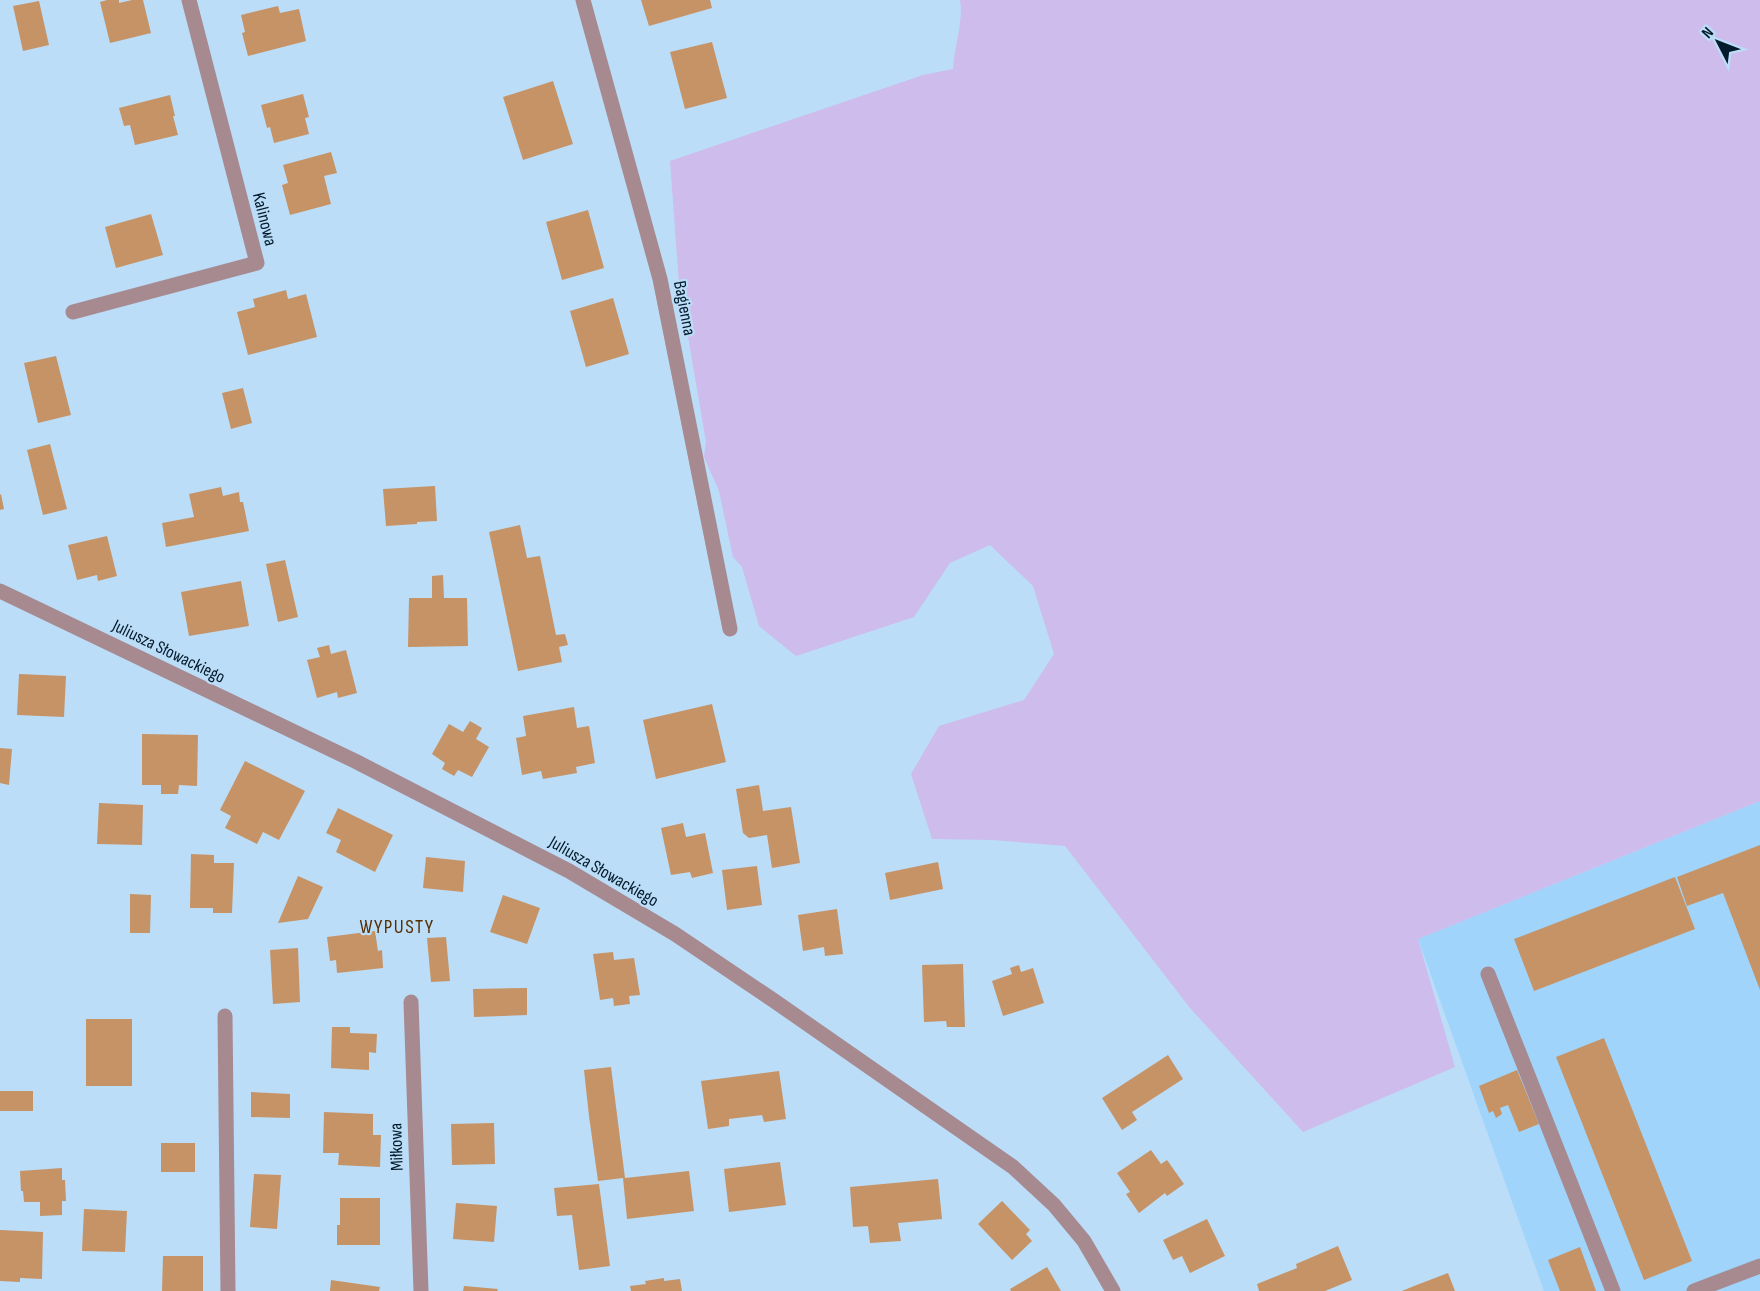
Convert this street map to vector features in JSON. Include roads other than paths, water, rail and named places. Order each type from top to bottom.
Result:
[{"type":"street","name":"Kalinowa","points":[[72,312],[257,263],[189,0]]},
{"type":"street","name":"Bagienna","points":[[583,0],[660,279],[730,629]]},
{"type":"street","name":"Juliusza Słowackiego","points":[[0,591],[355,761],[568,871],[675,934],[1013,1167],[1054,1204],[1084,1242],[1113,1291]]},
{"type":"street","points":[[1488,974],[1613,1291]]},
{"type":"street","name":"Miłkowa","points":[[411,1002],[421,1291]]},
{"type":"street","points":[[225,1016],[228,1291]]},
{"type":"street","points":[[1694,1291],[1760,1266]]},
{"type":"district","name":"WYPUSTY","points":[[397,926]]}]
